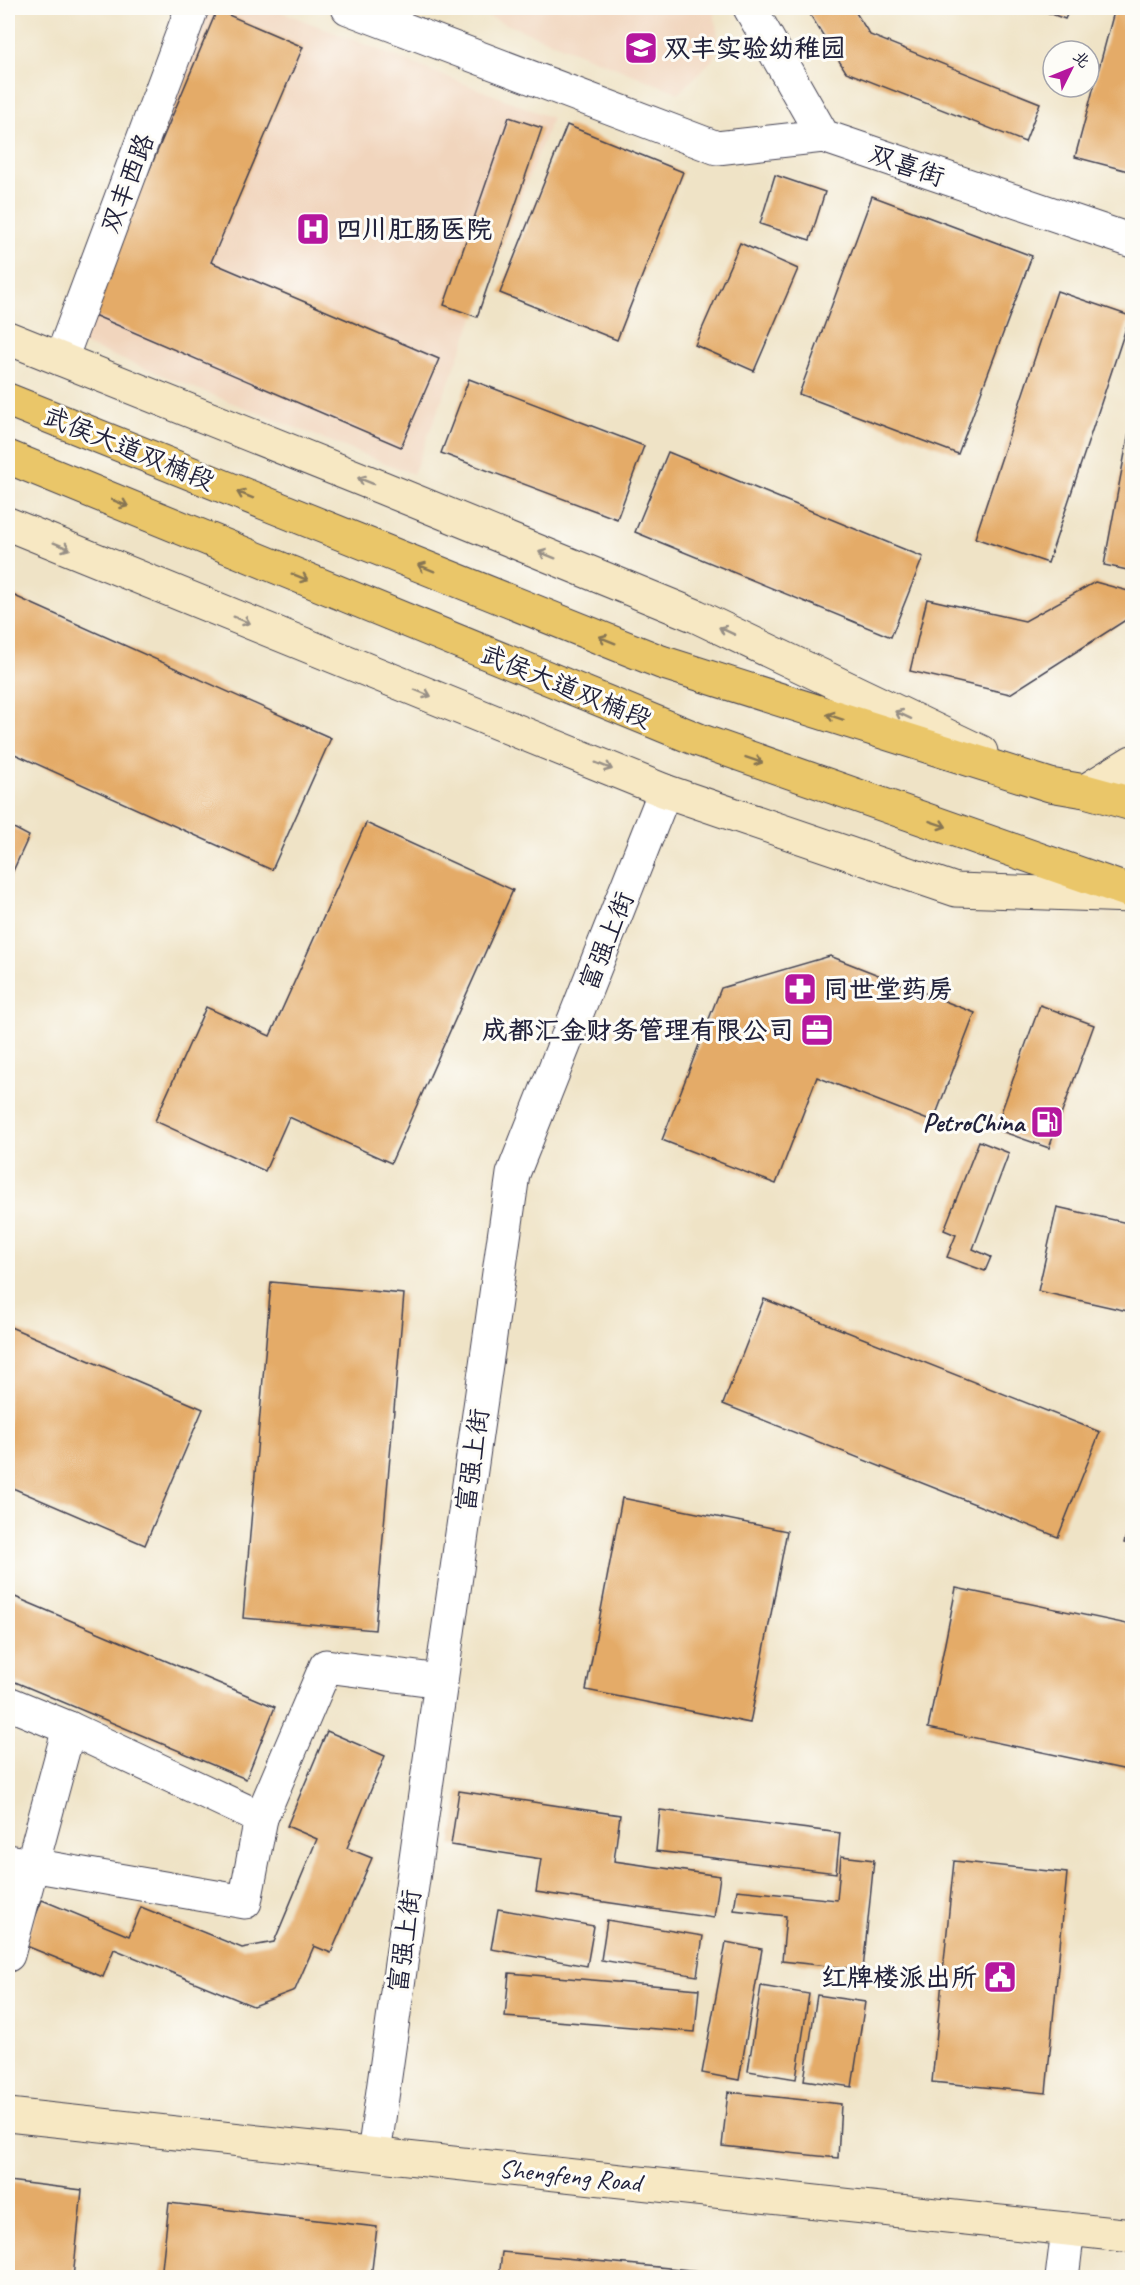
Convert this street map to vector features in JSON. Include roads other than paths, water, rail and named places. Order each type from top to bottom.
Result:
[{"type":"main road","points":[[8,338],[696,616],[1050,785]]},
{"type":"main road","name":"武侯大道双楠段","points":[[8,400],[661,662],[1050,785],[1084,791],[1132,804]]},
{"type":"main road","name":"武侯大道双楠段","points":[[8,457],[699,740],[1132,894]]},
{"type":"main road","points":[[8,524],[665,791],[956,890],[1132,894]]},
{"type":"main road","points":[[1084,791],[1132,762]]},
{"type":"main road","name":"Shengfeng Road","points":[[8,2115],[1132,2236]]},
{"type":"street","name":"双丰西路","points":[[61,360],[192,8]]},
{"type":"street","points":[[348,8],[717,148],[823,136],[750,8]]},
{"type":"street","name":"双喜街","points":[[823,136],[1132,241]]},
{"type":"street","name":"富强上街","points":[[374,2154],[513,1174],[665,791]]},
{"type":"street","points":[[20,1863],[244,1902],[261,1818],[326,1666],[441,1681]]},
{"type":"street","points":[[8,1703],[69,1728],[261,1818]]},
{"type":"street","points":[[8,1955],[20,1863],[69,1728]]},
{"type":"street","points":[[1062,2277],[1068,2229]]},
{"type":"place","name":"双丰实验幼稚园","points":[[641,48]]},
{"type":"place","name":"四川肛肠医院","points":[[313,229]]},
{"type":"place","name":"同世堂药房","points":[[800,989]]},
{"type":"place","name":"成都汇金财务管理有限公司","points":[[817,1030]]},
{"type":"place","name":"PetroChina","points":[[1047,1122]]},
{"type":"place","name":"红牌楼派出所","points":[[1000,1977]]}]
